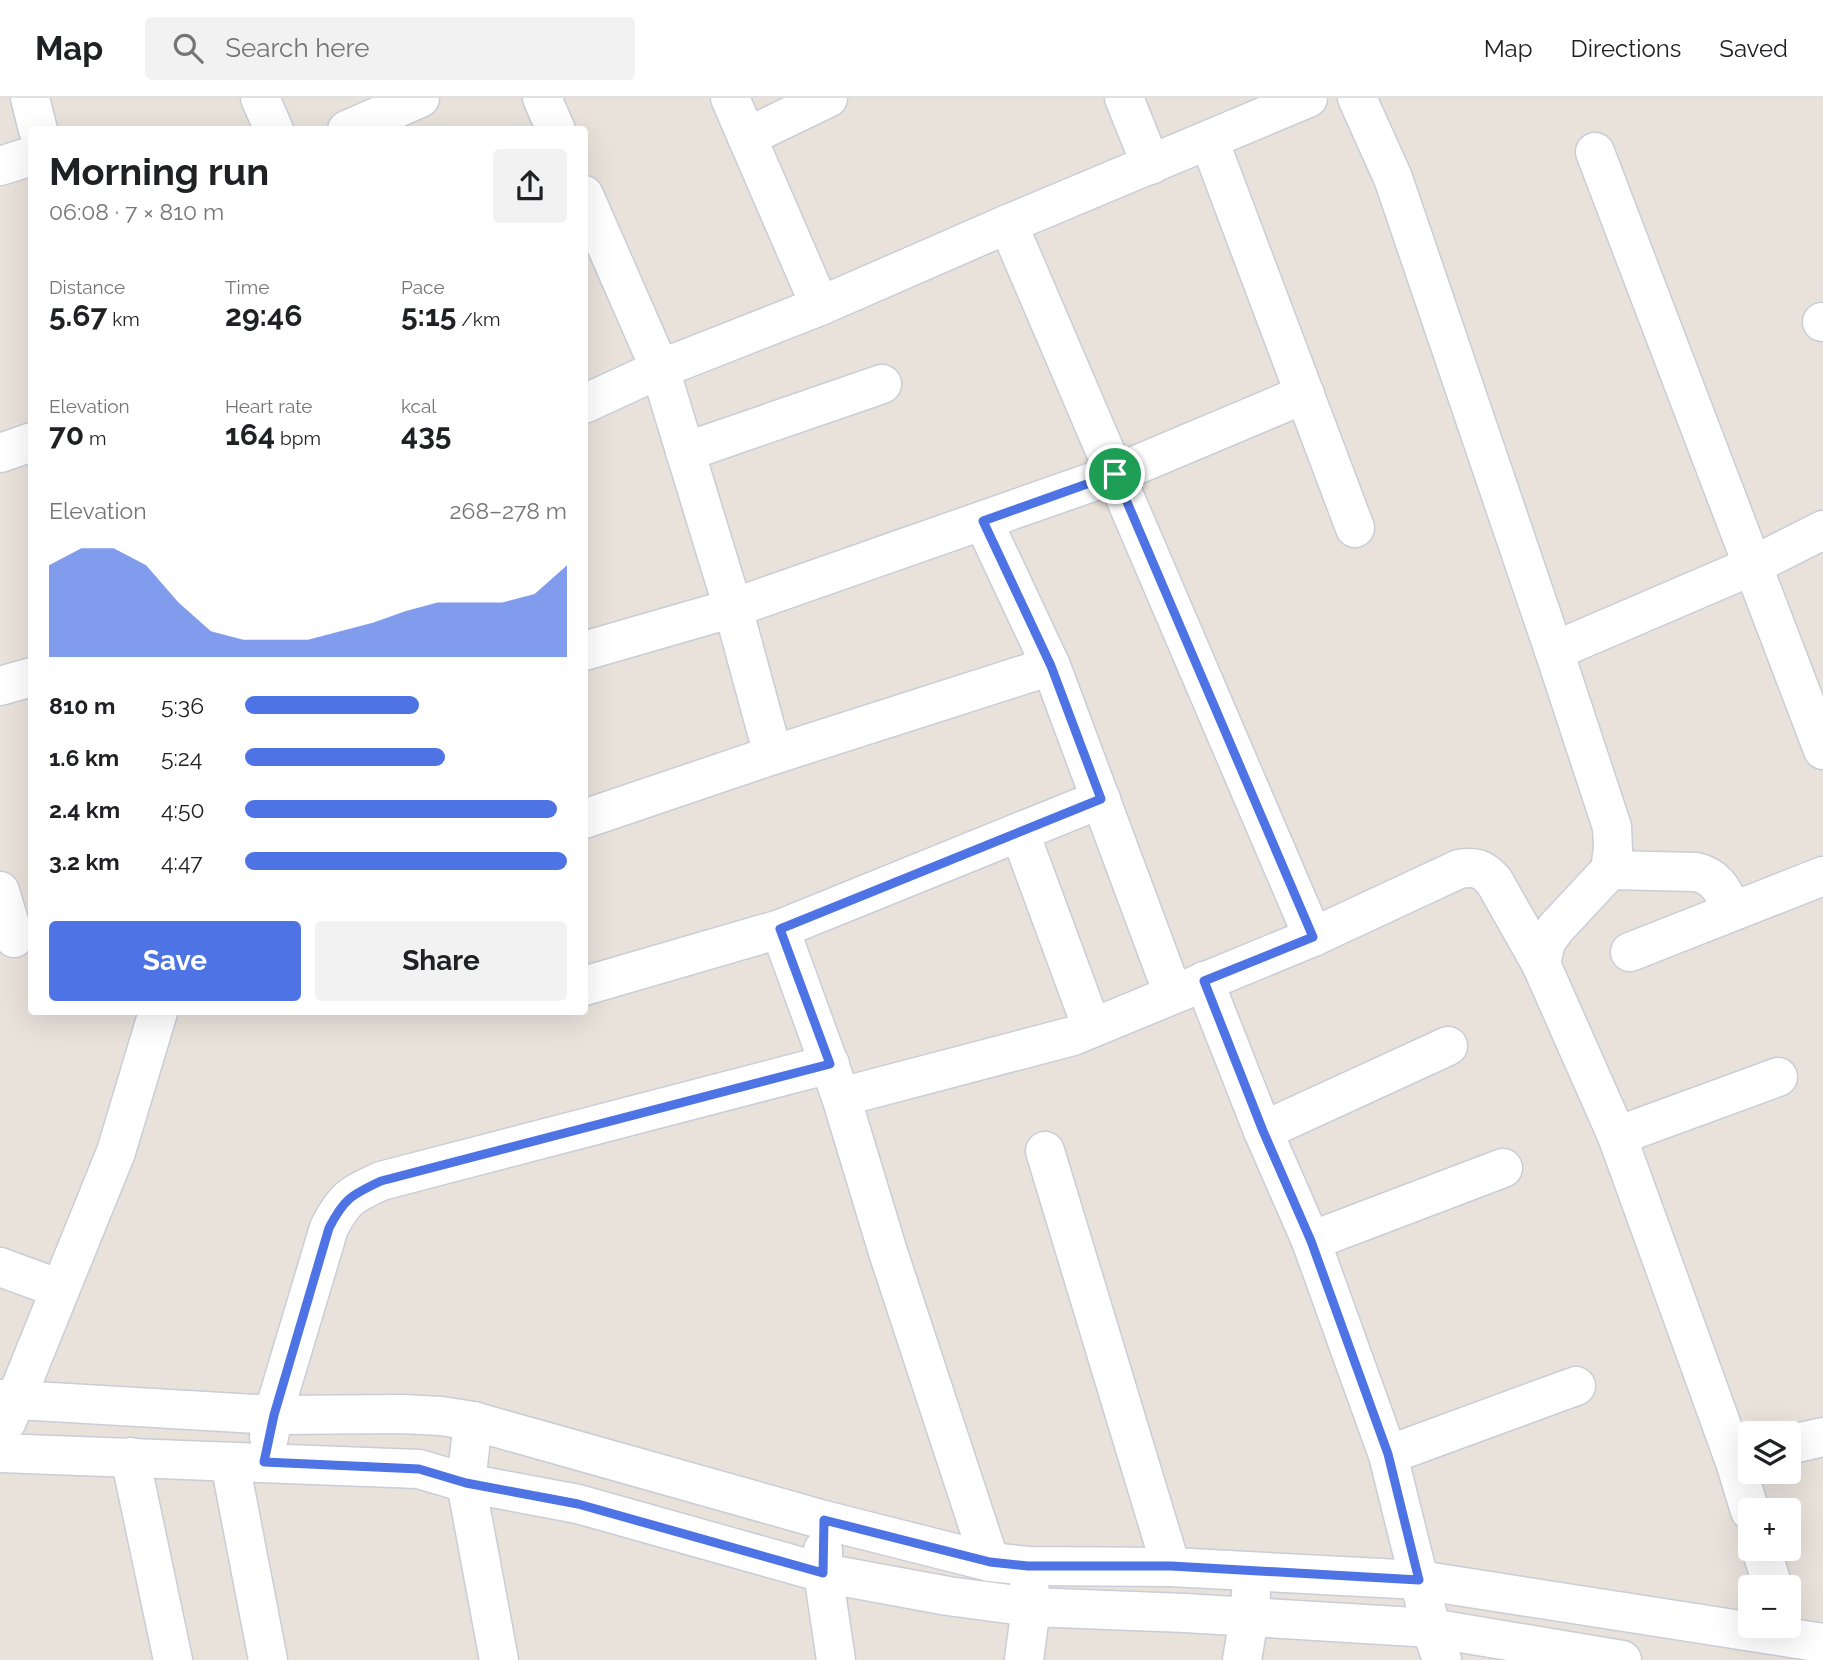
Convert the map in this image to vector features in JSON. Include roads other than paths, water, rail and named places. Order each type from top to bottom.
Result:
[{"type":"street","points":[[30,98],[37,126]]},
{"type":"street","points":[[260,98],[272,126]]},
{"type":"street","points":[[365,126],[420,98]]},
{"type":"street","points":[[542,98],[554,126]]},
{"type":"street","points":[[730,98],[820,306]]},
{"type":"street","points":[[747,137],[828,98]]},
{"type":"street","points":[[1124,98],[1151,165]]},
{"type":"street","points":[[588,402],[660,369],[820,306],[1308,98]]},
{"type":"street","points":[[1357,98],[1393,178],[1612,827],[1610,870],[1556,928],[1546,942],[1541,964]]},
{"type":"street","points":[[1209,140],[1355,528]]},
{"type":"street","points":[[1595,152],[1823,750]]},
{"type":"street","points":[[0,166],[28,157]]},
{"type":"street","points":[[588,204],[660,369],[733,608],[774,755]]},
{"type":"street","points":[[1008,224],[1313,937]]},
{"type":"street","points":[[685,452],[881,384]]},
{"type":"street","points":[[588,650],[733,608],[1115,474],[1305,394]]},
{"type":"street","points":[[0,453],[28,443]]},
{"type":"street","points":[[983,521],[1051,666],[1101,799],[1188,987],[1263,1131],[1311,1241],[1388,1454],[1436,1644]]},
{"type":"street","points":[[1554,651],[1752,566],[1823,530]]},
{"type":"street","points":[[588,818],[1051,666]]},
{"type":"street","points":[[0,686],[28,678]]},
{"type":"street","points":[[588,985],[780,929],[1101,799]]},
{"type":"street","points":[[1020,833],[1092,1028]]},
{"type":"street","points":[[268,1660],[247,1462],[274,1415],[329,1228],[340,1206],[359,1191],[381,1181],[836,1081],[1044,1045],[1092,1028],[1313,937],[1460,869],[1473,866],[1485,871],[1493,881],[1541,964],[1617,1136],[1738,1447]]},
{"type":"street","points":[[1610,870],[1696,872],[1708,875],[1718,882],[1733,911]]},
{"type":"street","points":[[1630,952],[1822,878]]},
{"type":"street","points":[[0,891],[14,938]]},
{"type":"street","points":[[780,929],[836,1081],[888,1252],[990,1562]]},
{"type":"street","points":[[0,1439],[8,1399],[60,1289],[116,1152],[157,1015]]},
{"type":"street","points":[[1263,1131],[1448,1046]]},
{"type":"street","points":[[1617,1136],[1778,1077]]},
{"type":"street","points":[[1045,1151],[1171,1566]]},
{"type":"street","points":[[1311,1241],[1503,1168]]},
{"type":"street","points":[[0,1267],[60,1289]]},
{"type":"street","points":[[1388,1454],[1576,1386]]},
{"type":"street","points":[[8,1399],[274,1415],[441,1416],[473,1421],[824,1520],[990,1562],[1028,1566],[1171,1566],[1419,1580],[1797,1642]]},
{"type":"street","points":[[473,1421],[466,1483],[499,1660]]},
{"type":"street","points":[[1801,1443],[1823,1437]]},
{"type":"street","points":[[0,1453],[419,1469],[466,1483],[578,1504],[823,1573],[948,1596],[1031,1607],[1249,1618],[1436,1644],[1622,1660]]},
{"type":"street","points":[[131,1457],[173,1660]]},
{"type":"street","points":[[824,1520],[823,1573],[836,1660]]},
{"type":"street","points":[[1024,1660],[1031,1607],[1028,1566]]},
{"type":"street","points":[[1242,1660],[1249,1618],[1252,1571]]}]
